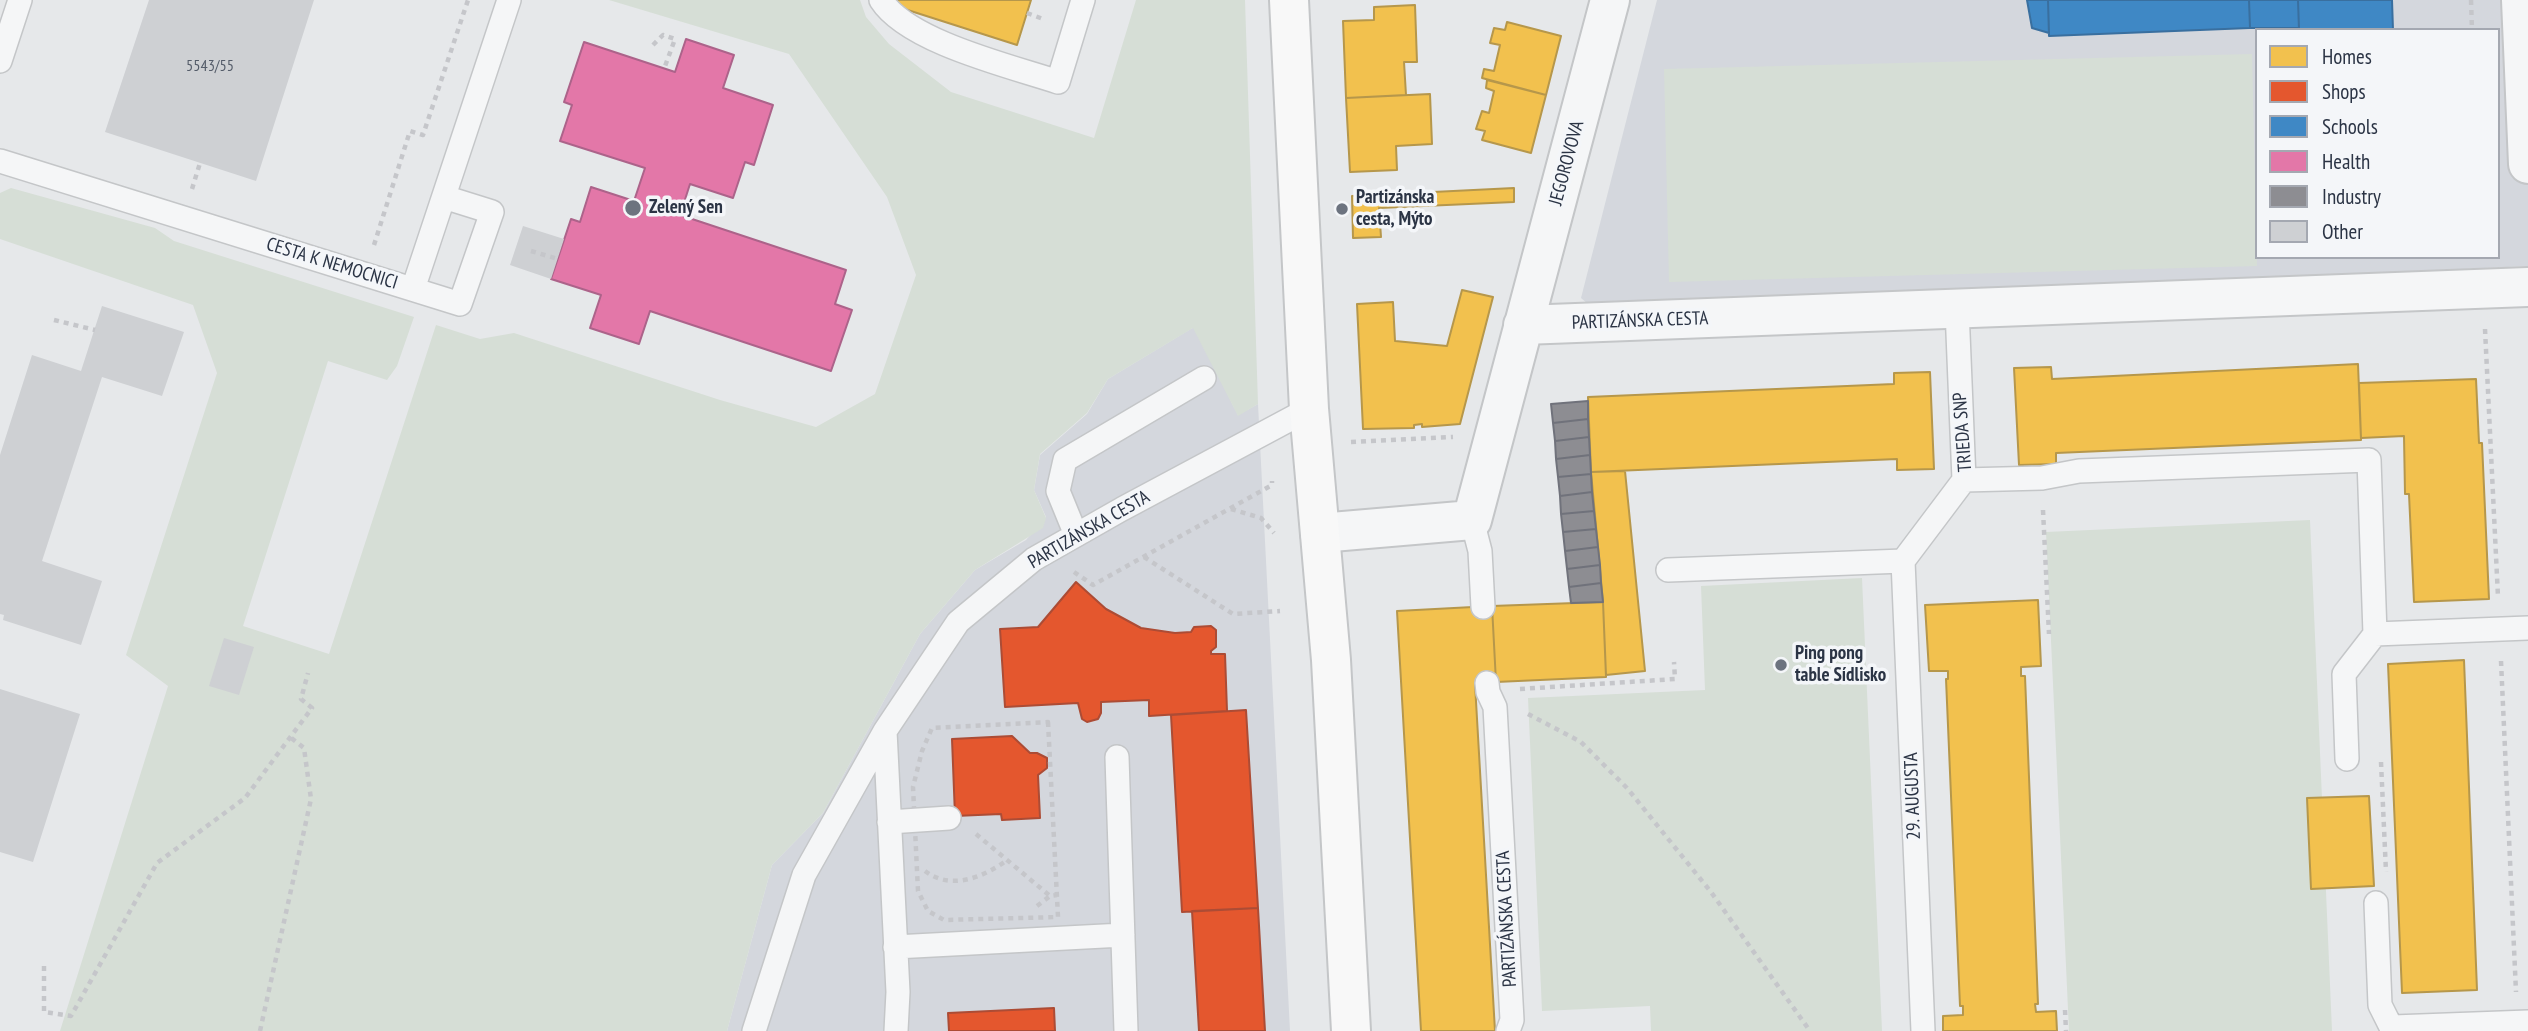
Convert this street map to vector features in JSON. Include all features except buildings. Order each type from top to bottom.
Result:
[{"type":"street","points":[[1289,0],[1309,409],[1331,660],[1351,1031]]},
{"type":"street","name":"JEGOROVOVA","points":[[1523,325],[1610,0]]},
{"type":"street","points":[[2523,8],[2528,164]]},
{"type":"street","points":[[1957,309],[2528,287]]},
{"type":"street","name":"PARTIZÁNSKA CESTA","points":[[1523,325],[1957,309]]},
{"type":"street","points":[[1320,533],[1472,520],[1523,325]]},
{"type":"lane","points":[[0,61],[20,0]]},
{"type":"lane","name":"CESTA K NEMOCNICI","points":[[0,161],[413,289],[509,0]]},
{"type":"lane","points":[[881,0],[889,12],[909,27],[960,49],[1058,82],[1083,0]]},
{"type":"lane","points":[[413,289],[460,304],[492,212],[444,197]]},
{"type":"lane","name":"TRIEDA SNP","points":[[1957,309],[1964,480],[2042,478],[2079,471],[2369,460],[2375,634]]},
{"type":"lane","points":[[1076,535],[1058,491],[1065,460],[1204,378]]},
{"type":"lane","name":"PARTIZÁNSKA CESTA","points":[[754,1031],[804,875],[884,731],[958,622],[1034,559],[1309,409]]},
{"type":"lane","points":[[1668,570],[1903,561],[1964,480]]},
{"type":"lane","points":[[1472,520],[1480,551],[1483,607]]},
{"type":"lane","name":"29. AUGUSTA","points":[[1903,561],[1923,1031]]},
{"type":"lane","points":[[2347,759],[2344,674],[2375,634],[2528,628]]},
{"type":"lane","name":"PARTIZÁNSKA CESTA","points":[[1487,687],[1495,706],[1513,1020],[1508,1031]]},
{"type":"lane","points":[[884,731],[898,992],[896,1031]]},
{"type":"lane","points":[[1117,757],[1126,1031]]},
{"type":"lane","points":[[889,822],[948,818]]},
{"type":"lane","points":[[2381,893],[2380,1004],[2393,1029],[2528,1022]]},
{"type":"lane","points":[[895,947],[1123,935]]},
{"type":"path","points":[[364,274],[410,131],[423,135],[468,0]]},
{"type":"path","points":[[2471,0],[2472,28]]},
{"type":"path","points":[[1027,13],[1051,21]]},
{"type":"path","points":[[653,45],[663,35],[675,39],[664,69]]},
{"type":"path","points":[[531,251],[558,259]]},
{"type":"path","points":[[54,320],[95,330]]},
{"type":"path","points":[[1350,442],[1452,437]]},
{"type":"path","points":[[2042,478],[2049,634]]},
{"type":"path","points":[[1093,585],[1272,485]]},
{"type":"path","points":[[1230,508],[1261,518],[1274,533]]},
{"type":"path","points":[[1144,556],[1233,614],[1280,611]]},
{"type":"path","points":[[1487,687],[1675,679],[1674,662]]},
{"type":"path","points":[[44,966],[44,1012],[71,1016],[157,863],[244,798],[312,708],[301,699],[308,673]]},
{"type":"path","points":[[1487,687],[1581,742],[1627,788],[1711,892],[1810,1031]]},
{"type":"path","points":[[1048,722],[1058,917],[944,920],[928,911],[918,891],[917,864],[913,788],[922,751],[932,728],[1048,722]]},
{"type":"path","points":[[260,1031],[311,799],[304,748],[290,737]]},
{"type":"path","points":[[2381,759],[2381,893]]},
{"type":"path","points":[[948,818],[966,825],[1050,896],[1057,895]]},
{"type":"path","points":[[917,864],[934,878],[961,881],[987,875],[1007,860]]},
{"type":"path","points":[[2065,1010],[2066,1031]]},
{"type":"shaded area","points":[[609,0],[860,0],[866,17],[889,44],[951,92],[1094,138],[1136,0],[1245,0],[1258,404],[1238,416],[1193,328],[1108,379],[1087,413],[1040,454],[1034,490],[1046,518],[1043,528],[975,570],[920,634],[823,813],[772,865],[727,1031],[60,1031],[168,686],[126,655],[217,373],[193,305],[0,239],[0,193],[11,188],[155,228],[174,241],[414,317],[397,366],[387,380],[328,361],[243,626],[329,654],[436,325],[480,339],[514,333],[720,400],[816,427],[875,394],[916,275],[887,197],[789,54]]},
{"type":"shaded area","points":[[1657,0],[2528,0],[2528,266],[1596,311],[1581,298]]},
{"type":"shaded area","points":[[2252,54],[2257,266],[1669,282],[1664,69]]},
{"type":"shaded area","points":[[1194,327],[1238,415],[1258,404],[1290,1031],[727,1031],[772,865],[823,813],[920,634],[975,570],[1026,540],[1046,517],[1034,490],[1040,455],[1087,414],[1108,379]]},
{"type":"shaded area","points":[[2310,520],[2332,1031],[2069,1031],[2046,532]]},
{"type":"shaded area","points":[[1862,578],[1882,1031],[1651,1031],[1650,1006],[1542,1011],[1528,698],[1705,690],[1701,586]]},
{"type":"place","name":"Zelený Sen","points":[[633,208]]},
{"type":"place","name":"Partizánska cesta, Mýto","points":[[1342,209]]},
{"type":"place","name":"Ping pong table Sídlisko","points":[[1781,665]]}]
